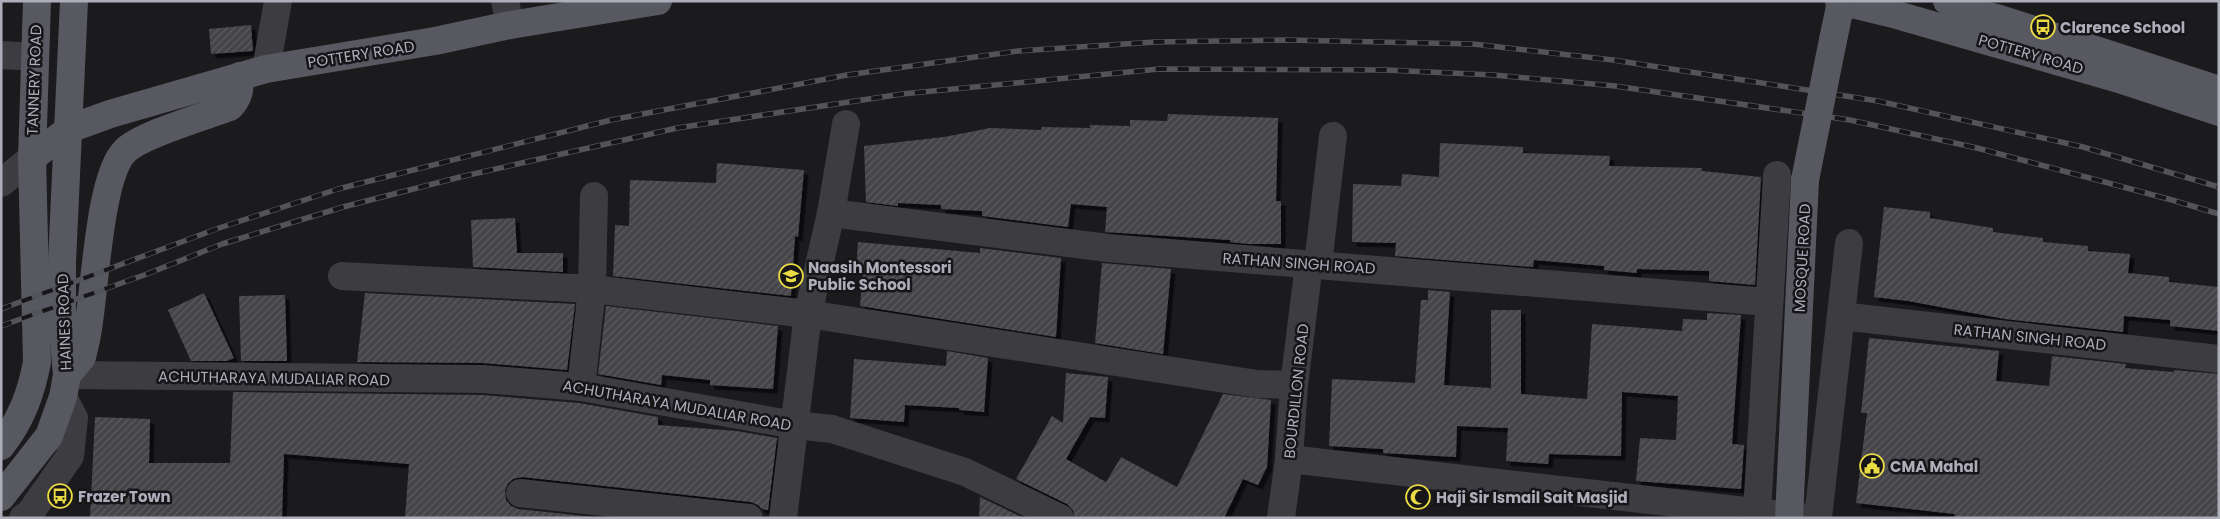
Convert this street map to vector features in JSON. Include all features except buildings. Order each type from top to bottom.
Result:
[{"type":"main road","name":"TANNERY ROAD","points":[[32,158],[37,1]]},
{"type":"main road","points":[[69,129],[74,1]]},
{"type":"main road","name":"POTTERY ROAD","points":[[32,158],[69,129],[110,114],[266,69],[435,41],[507,13],[658,1]]},
{"type":"main road","name":"POTTERY ROAD","points":[[1840,1],[1897,15],[2118,79],[2219,112]]},
{"type":"main road","name":"MOSQUE ROAD","points":[[1795,517],[1805,180],[1840,1]]},
{"type":"main road","name":"POTTERY ROAD","points":[[1947,1],[1962,9],[1981,8],[2219,90]]},
{"type":"main road","points":[[65,386],[82,357],[86,340],[105,205],[111,175],[117,162],[125,151],[140,141],[230,107],[237,99],[240,90],[240,76]]},
{"type":"main road","name":"HAINES ROAD","points":[[1,497],[49,436],[65,386],[62,262],[69,129]]},
{"type":"main road","name":"HAINES ROAD","points":[[1,446],[25,409],[33,386],[37,362],[32,158]]},
{"type":"street","points":[[266,69],[278,1]]},
{"type":"street","points":[[1,55],[35,57]]},
{"type":"street","points":[[783,518],[808,314],[831,213],[846,124]]},
{"type":"street","name":"BOURDILLON ROAD","points":[[1281,518],[1289,459],[1294,385],[1333,136]]},
{"type":"street","points":[[1,165],[32,158]]},
{"type":"street","points":[[1,183],[32,158]]},
{"type":"street","points":[[1757,512],[1777,174]]},
{"type":"street","points":[[581,386],[592,289],[594,196]]},
{"type":"street","name":"RATHAN SINGH ROAD","points":[[831,213],[1108,248],[1769,302]]},
{"type":"street","points":[[1818,518],[1849,243]]},
{"type":"street","points":[[342,276],[592,289],[808,314],[1257,384],[1294,385]]},
{"type":"street","name":"RATHAN SINGH ROAD","points":[[1842,316],[2219,359]]},
{"type":"street","name":"ACHUTHARAYA MUDALIAR ROAD","points":[[65,386],[483,379],[581,386],[795,425],[832,429],[965,472],[1060,518]]},
{"type":"street","points":[[24,518],[30,513],[70,456],[74,418],[65,386]]},
{"type":"street","points":[[1289,459],[1795,517]]},
{"type":"street","points":[[520,492],[749,518]]},
{"type":"railway","points":[[1,309],[219,228],[338,189],[611,120],[847,75],[1018,51],[1155,42],[1287,40],[1473,44],[1613,60],[1878,101],[2083,147],[2219,187]]},
{"type":"railway","points":[[1,326],[147,274],[222,244],[343,207],[460,177],[677,128],[902,94],[1159,69],[1386,70],[1494,75],[1615,86],[1850,120],[1977,148],[2219,214]]},
{"type":"place","name":"Clarence School","points":[[2043,27]]},
{"type":"place","name":"Naasih Montessori Public School","points":[[791,276]]},
{"type":"place","name":"CMA Mahal","points":[[1872,466]]},
{"type":"place","name":"Frazer Town","points":[[60,496]]},
{"type":"place","name":"Haji Sir Ismail Sait Masjid","points":[[1418,497]]}]
